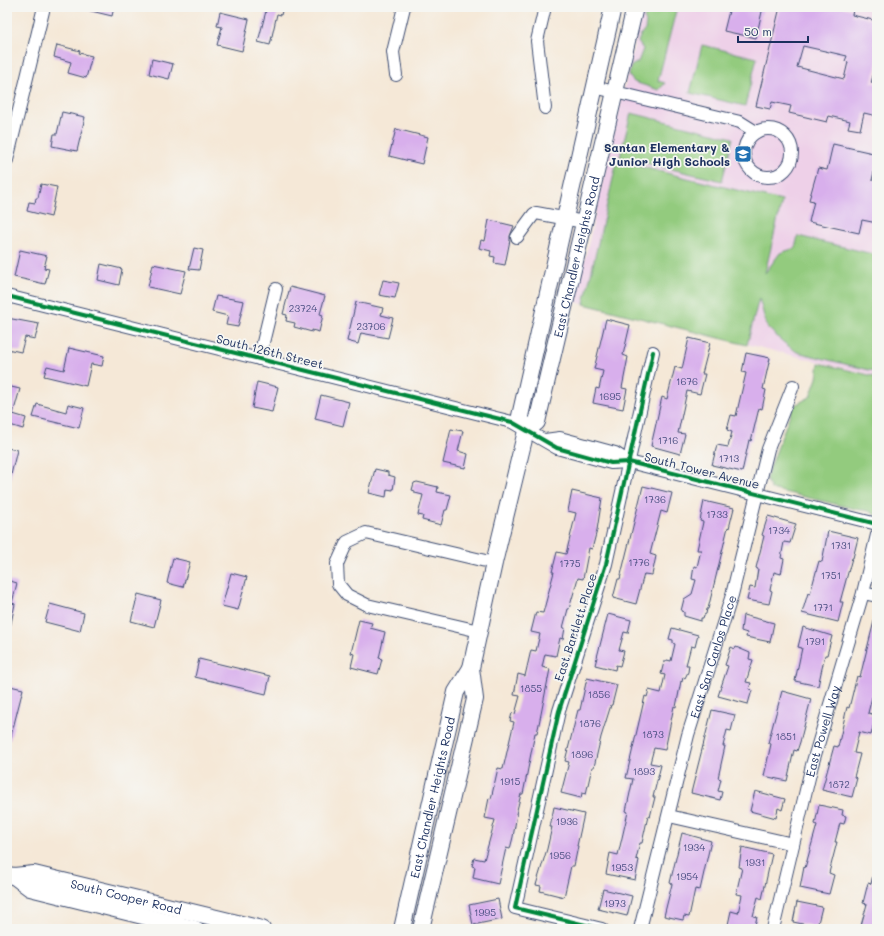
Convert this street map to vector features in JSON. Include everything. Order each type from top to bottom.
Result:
[{"type":"main road","name":"East Chandler Heights Road","points":[[421,929],[475,699],[471,668],[494,563],[526,431],[520,416],[613,7]]},
{"type":"main road","name":"East Chandler Heights Road","points":[[526,431],[537,422],[635,7]]},
{"type":"main road","name":"East Chandler Heights Road","points":[[402,929],[456,692],[471,668]]},
{"type":"main road","name":"South Cooper Road","points":[[11,876],[34,874],[262,929]]},
{"type":"main road","name":"South Cooper Road","points":[[11,876],[30,888],[196,929]]},
{"type":"street","points":[[7,160],[44,7]]},
{"type":"street","points":[[396,75],[393,52],[404,7]]},
{"type":"street","points":[[545,7],[537,41],[545,108]]},
{"type":"street","points":[[594,87],[740,122],[756,132]]},
{"type":"street","points":[[772,128],[786,136],[790,143],[792,159],[783,172],[776,176],[761,176],[748,166],[744,152],[750,137],[756,132],[763,129],[772,128]]},
{"type":"street","points":[[517,237],[536,213],[584,222]]},
{"type":"street","points":[[259,359],[276,290]]},
{"type":"street","name":"South 126th Street","points":[[7,296],[512,422],[526,431]]},
{"type":"street","name":"East Bartlett Place","points":[[602,929],[515,908],[559,711],[606,564],[653,352]]},
{"type":"street","name":"East San Carlos Place","points":[[640,929],[688,735],[732,595],[768,449],[793,386]]},
{"type":"street","name":"South Tower Avenue","points":[[526,431],[545,440],[560,438],[615,453],[629,462],[877,524]]},
{"type":"street","points":[[479,631],[367,605],[347,596],[338,584],[336,564],[347,542],[366,533],[494,563]]},
{"type":"street","name":"East Powell Way","points":[[773,929],[812,765],[863,593],[877,535]]},
{"type":"street","points":[[863,593],[877,596]]},
{"type":"street","points":[[669,816],[793,844]]},
{"type":"shaded area","name":"Santan Elementary & Junior High Schools","points":[[643,7],[877,7],[877,376],[575,302]]},
{"type":"green space","points":[[649,7],[677,7],[658,81],[665,83],[659,90],[634,82],[629,76],[631,66],[638,62],[643,49],[638,42],[641,34],[645,30],[646,22],[644,18]]},
{"type":"green space","points":[[702,45],[757,58],[745,106],[690,93]]},
{"type":"green space","points":[[631,113],[733,138],[722,181],[620,157]]},
{"type":"green space","points":[[617,161],[782,201],[765,273],[780,253],[795,248],[798,236],[877,255],[877,372],[797,352],[783,342],[767,327],[759,298],[747,345],[584,304]]},
{"type":"green space","points":[[819,363],[877,377],[877,516],[869,511],[771,489],[766,479],[793,406],[810,397],[817,378]]},
{"type":"building","points":[[87,7],[114,7],[112,16],[87,10]]},
{"type":"building","points":[[260,7],[283,7],[281,15],[277,14],[270,45],[258,42],[266,11],[260,10]]},
{"type":"building","points":[[730,7],[763,7],[756,38],[724,31]]},
{"type":"building","points":[[780,7],[841,7],[853,10],[852,15],[877,21],[877,62],[871,83],[877,84],[877,116],[864,113],[860,130],[848,128],[850,121],[829,116],[827,122],[789,113],[791,106],[772,102],[770,109],[756,106]],"holes":[[[803,46],[847,56],[845,61],[848,62],[844,79],[797,67]]]},
{"type":"building","points":[[220,12],[249,19],[242,51],[217,45],[222,27],[217,26]]},
{"type":"building","points":[[57,45],[92,56],[86,78],[68,73],[71,62],[54,57]]},
{"type":"building","points":[[152,59],[173,64],[169,79],[149,74]]},
{"type":"building","points":[[62,112],[85,117],[77,151],[52,146],[54,134],[57,134]]},
{"type":"building","points":[[396,129],[428,137],[422,164],[389,156]]},
{"type":"building","points":[[833,144],[877,154],[872,180],[877,181],[877,223],[862,220],[859,233],[809,222],[814,201],[809,200],[818,168],[827,170]]},
{"type":"building","points":[[41,184],[57,187],[51,217],[27,211],[29,202],[35,203],[36,198],[38,198]]},
{"type":"building","points":[[489,220],[514,226],[510,236],[505,265],[494,263],[495,257],[490,256],[491,251],[479,248],[481,240],[485,241]]},
{"type":"building","points":[[194,248],[203,250],[199,270],[189,269]]},
{"type":"building","points":[[20,250],[47,256],[44,268],[49,269],[45,284],[14,277]]},
{"type":"building","points":[[101,264],[122,269],[119,285],[98,280]]},
{"type":"building","points":[[153,264],[186,271],[180,294],[148,287]]},
{"type":"building","points":[[383,280],[399,283],[395,298],[379,295]]},
{"type":"building","points":[[290,287],[325,296],[320,314],[323,315],[319,332],[312,330],[312,332],[294,327],[295,323],[286,321],[287,315],[283,314]]},
{"type":"building","points":[[216,296],[244,301],[238,327],[226,325],[228,316],[212,312]]},
{"type":"building","points":[[356,302],[383,308],[381,315],[393,318],[388,338],[361,333],[358,344],[347,341]]},
{"type":"building","points":[[7,318],[39,324],[35,339],[25,337],[21,352],[7,349]]},
{"type":"building","points":[[606,319],[630,325],[623,355],[628,357],[622,388],[627,389],[623,409],[593,403],[596,388],[599,389],[603,371],[594,369]]},
{"type":"building","points":[[689,338],[710,343],[702,374],[705,374],[700,394],[687,391],[678,433],[685,434],[680,454],[651,446],[662,397],[667,399],[675,367],[682,369]]},
{"type":"building","points":[[69,348],[104,356],[102,366],[91,364],[86,386],[44,376],[47,366],[64,370]]},
{"type":"building","points":[[746,353],[770,358],[763,389],[766,390],[762,409],[759,408],[751,441],[749,440],[742,472],[712,465],[717,445],[728,447],[732,432],[727,430],[731,415],[736,416],[746,373],[742,372]]},
{"type":"building","points":[[257,382],[278,387],[272,412],[252,408]]},
{"type":"building","points":[[7,386],[20,389],[13,414],[26,418],[23,429],[10,425],[10,429],[7,429]]},
{"type":"building","points":[[321,395],[349,402],[343,426],[315,419]]},
{"type":"building","points":[[37,404],[66,412],[68,404],[84,408],[79,428],[33,417]]},
{"type":"building","points":[[451,429],[463,431],[458,451],[468,454],[465,468],[443,463]]},
{"type":"building","points":[[7,448],[17,450],[10,479],[7,479]]},
{"type":"building","points":[[375,469],[388,472],[388,475],[395,477],[393,490],[387,489],[386,497],[369,493]]},
{"type":"building","points":[[417,482],[438,487],[437,492],[451,495],[441,525],[422,520],[423,516],[418,515],[423,495],[415,493],[415,491],[412,490],[414,483]]},
{"type":"building","points":[[643,486],[672,493],[667,513],[661,511],[650,554],[656,556],[652,575],[644,574],[636,604],[613,598],[618,579],[620,579]]},
{"type":"building","points":[[572,491],[602,498],[597,530],[592,549],[589,548],[583,579],[578,578],[563,628],[565,628],[563,639],[560,638],[556,656],[545,654],[542,667],[550,669],[539,724],[537,733],[535,733],[523,794],[521,794],[516,814],[510,849],[506,848],[498,884],[473,878],[475,867],[472,866],[474,858],[484,860],[495,820],[485,818],[498,768],[503,769],[514,722],[510,721],[512,713],[515,714],[520,696],[514,695],[518,674],[525,676],[531,650],[536,651],[540,634],[531,632],[536,612],[543,613],[554,572],[552,572],[557,552],[566,554],[576,513],[568,511]]},
{"type":"building","points":[[704,501],[734,508],[708,609],[703,618],[701,618],[701,621],[684,616],[684,612],[681,611],[684,599],[692,594],[696,580],[692,579],[694,566],[697,567],[701,550],[697,550],[703,522],[700,521]]},
{"type":"building","points":[[768,516],[796,524],[790,543],[784,542],[781,558],[784,559],[781,574],[774,572],[769,604],[747,600],[750,587],[755,588],[758,569],[756,568],[764,536],[762,535]]},
{"type":"building","points":[[828,531],[858,538],[840,602],[843,602],[838,622],[802,613],[808,593],[810,594],[819,561],[822,562]]},
{"type":"building","points":[[173,558],[190,562],[183,587],[167,583]]},
{"type":"building","points":[[231,573],[247,577],[238,610],[222,606]]},
{"type":"building","points":[[7,580],[17,583],[12,603],[15,604],[10,628],[7,628]]},
{"type":"building","points":[[138,594],[161,600],[154,627],[131,621]]},
{"type":"building","points":[[50,604],[84,613],[80,631],[45,622]]},
{"type":"building","points":[[608,614],[631,620],[628,633],[624,632],[619,650],[624,651],[620,666],[616,665],[615,670],[595,665]]},
{"type":"building","points":[[743,615],[774,623],[770,642],[746,637],[747,633],[741,631]]},
{"type":"building","points":[[359,620],[372,623],[370,628],[385,632],[379,658],[382,659],[378,674],[351,667],[354,654],[351,653]]},
{"type":"building","points":[[874,621],[877,622],[877,698],[872,697],[868,713],[876,715],[871,735],[859,732],[854,753],[860,754],[854,777],[857,778],[852,797],[822,790],[834,746],[838,747],[847,707],[849,708],[857,676],[860,677]]},
{"type":"building","points":[[803,627],[832,636],[827,655],[825,655],[818,686],[795,681],[802,648],[798,647]]},
{"type":"building","points":[[672,628],[698,635],[695,647],[691,646],[686,665],[689,665],[688,672],[685,678],[683,677],[682,682],[681,681],[665,750],[654,748],[650,763],[661,765],[653,797],[655,797],[650,817],[648,816],[642,843],[640,843],[636,859],[639,860],[635,880],[606,874],[610,853],[618,855],[628,812],[626,811],[633,779],[626,778],[645,696],[647,697],[649,690],[661,693],[665,675],[661,674],[664,662],[667,660],[671,661],[675,644],[673,643],[673,640],[669,639]]},
{"type":"building","points":[[731,647],[735,649],[736,647],[750,653],[749,659],[753,660],[746,682],[751,683],[749,689],[752,690],[748,704],[718,696],[728,666],[725,665]]},
{"type":"building","points":[[199,659],[270,676],[266,694],[195,677]]},
{"type":"building","points":[[587,678],[617,685],[601,737],[594,767],[592,767],[586,794],[582,793],[581,798],[561,793],[569,762],[565,761],[578,710],[580,710]]},
{"type":"building","points":[[10,686],[23,689],[10,740],[7,739],[7,697]]},
{"type":"building","points":[[782,691],[811,699],[797,751],[794,750],[787,781],[764,776],[771,744],[768,743]]},
{"type":"building","points":[[712,710],[735,715],[731,731],[727,730],[723,746],[725,746],[718,778],[721,779],[718,791],[722,792],[720,800],[691,793]]},
{"type":"building","points":[[755,791],[785,799],[782,810],[778,808],[776,818],[750,811]]},
{"type":"building","points":[[819,805],[843,810],[842,815],[846,816],[844,824],[840,823],[835,842],[837,842],[829,873],[834,875],[829,894],[800,888],[804,867],[805,868],[817,825],[815,824]]},
{"type":"building","points":[[554,807],[584,814],[574,866],[571,866],[564,897],[540,891],[541,886],[536,885],[547,849],[552,827],[550,827]]},
{"type":"building","points":[[682,833],[711,841],[700,890],[695,889],[689,917],[684,916],[683,920],[664,916]]},
{"type":"building","points":[[742,847],[772,854],[762,899],[758,897],[753,916],[757,917],[754,929],[727,929],[731,911],[738,913],[742,895],[736,894],[742,868],[739,867]]},
{"type":"building","points":[[874,870],[877,871],[877,929],[860,929],[867,904],[863,903],[868,883],[871,884]]},
{"type":"building","points":[[603,889],[632,896],[627,916],[598,909]]},
{"type":"building","points":[[498,899],[502,919],[473,925],[469,905]]},
{"type":"building","points":[[797,902],[822,907],[817,927],[793,922]]},
{"type":"cycle path","points":[[7,296],[512,422],[557,448],[611,463],[629,462],[877,524]]},
{"type":"cycle path","points":[[602,929],[515,908],[559,711],[606,564],[653,352]]},
{"type":"place","name":"Santan Elementary & Junior High Schools","points":[[743,154]]}]
